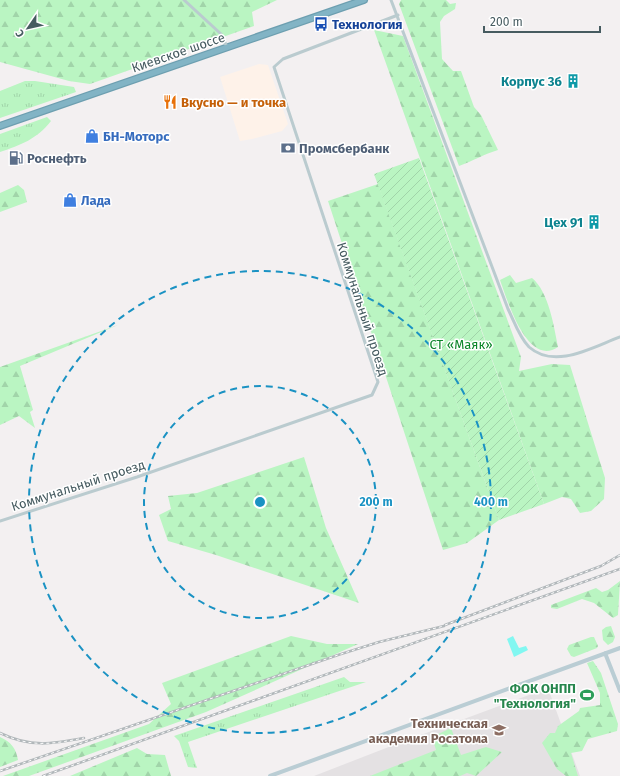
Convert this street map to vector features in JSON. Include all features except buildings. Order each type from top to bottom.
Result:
[{"type":"highway","name":"Киевское шоссе","points":[[0,126],[364,0]]},
{"type":"street","points":[[184,0],[221,34],[227,47]]},
{"type":"street","points":[[391,0],[398,15],[508,309],[522,337],[529,346],[542,355],[550,357],[574,354],[620,337]]},
{"type":"street","name":"Коммунальный проезд","points":[[0,521],[137,477],[372,395],[378,382],[274,67],[283,59],[398,15]]},
{"type":"street","points":[[270,776],[620,648]]},
{"type":"street","points":[[605,653],[620,691]]},
{"type":"shaded area","points":[[259,64],[268,65],[288,124],[282,131],[240,141],[220,77]]},
{"type":"shaded area","name":"Техническая академия Росатома","points":[[548,688],[580,776],[314,776],[399,743]]},
{"type":"green space","points":[[0,0],[277,0],[252,12],[254,26],[90,84],[69,81],[0,62]]},
{"type":"green space","points":[[401,0],[446,0],[450,4],[456,3],[455,9],[444,16],[440,22],[442,59],[453,71],[461,71],[474,107],[481,115],[498,150],[459,166],[399,4]]},
{"type":"green space","points":[[374,30],[403,36],[521,357],[519,371],[552,364],[570,365],[605,478],[604,499],[591,511],[580,513],[571,499],[562,497],[544,504]]},
{"type":"green space","points":[[25,81],[35,81],[74,87],[76,92],[0,118],[0,91]]},
{"type":"green space","points":[[47,117],[51,121],[34,137],[22,144],[0,152],[0,134]]},
{"type":"green space","name":"СТ «Маяк»","points":[[419,158],[544,504],[499,520],[374,174]]},
{"type":"green space","points":[[378,184],[499,520],[467,543],[443,550],[328,201]]},
{"type":"green space","points":[[18,185],[24,190],[27,202],[0,212],[0,193]]},
{"type":"green space","points":[[510,275],[516,283],[532,278],[538,284],[550,310],[558,347],[547,351],[537,348],[528,340],[520,328],[513,315],[500,280]]},
{"type":"green space","points":[[118,325],[20,366],[33,410],[30,412],[35,428],[19,416],[0,425],[0,367]]},
{"type":"green space","points":[[304,457],[326,528],[359,603],[216,555],[168,541],[159,515],[171,509],[168,496],[197,493]]},
{"type":"green space","points":[[620,581],[618,615],[613,618],[594,603],[582,599],[557,609],[551,608],[551,605],[596,588],[602,592],[608,590]]},
{"type":"green space","points":[[611,626],[615,637],[613,642],[608,645],[603,640],[602,630]]},
{"type":"green space","points":[[291,636],[327,644],[358,644],[206,712],[29,776],[3,776],[149,724],[171,704],[162,683]]},
{"type":"green space","points":[[594,637],[598,646],[597,648],[574,657],[571,656],[567,649],[569,645]]},
{"type":"green space","points":[[593,661],[601,673],[618,724],[617,731],[588,739],[582,751],[571,753],[578,776],[566,776],[557,769],[542,743],[550,733],[555,733],[558,726],[579,711],[580,708],[600,705],[600,693],[587,663]]},
{"type":"green space","points":[[344,677],[350,682],[366,682],[188,742],[197,768],[188,767],[179,741],[174,736]]},
{"type":"green space","points":[[451,728],[461,755],[486,747],[502,752],[476,776],[467,773],[460,776],[370,776],[436,750],[432,737]]},
{"type":"green space","points":[[0,737],[12,746],[16,752],[18,760],[0,767]]},
{"type":"green space","points":[[137,748],[147,754],[165,755],[171,776],[70,776]]},
{"type":"water","points":[[513,636],[519,648],[526,646],[528,650],[514,657],[507,639]]},
{"type":"railway","points":[[445,625],[601,566],[620,555]]},
{"type":"railway","points":[[43,776],[620,569]]},
{"type":"railway","points":[[0,771],[338,655],[379,642],[444,626]]},
{"type":"railway","points":[[0,733],[11,738],[32,743],[52,743],[84,738]]},
{"type":"place","name":"Технология","points":[[321,24]]},
{"type":"place","name":"Корпус 3б","points":[[573,81]]},
{"type":"place","name":"Вкусно — и точка","points":[[170,102]]},
{"type":"place","name":"БН-Моторс","points":[[92,136]]},
{"type":"place","name":"Промсбербанк","points":[[288,148]]},
{"type":"place","name":"Роснефть","points":[[16,158]]},
{"type":"place","name":"Лада","points":[[70,200]]},
{"type":"place","name":"Цех 91","points":[[594,222]]},
{"type":"place","name":"ФОК ОНПП \"Технология\"","points":[[587,695]]},
{"type":"place","name":"Техническая академия Росатома","points":[[499,730]]}]
